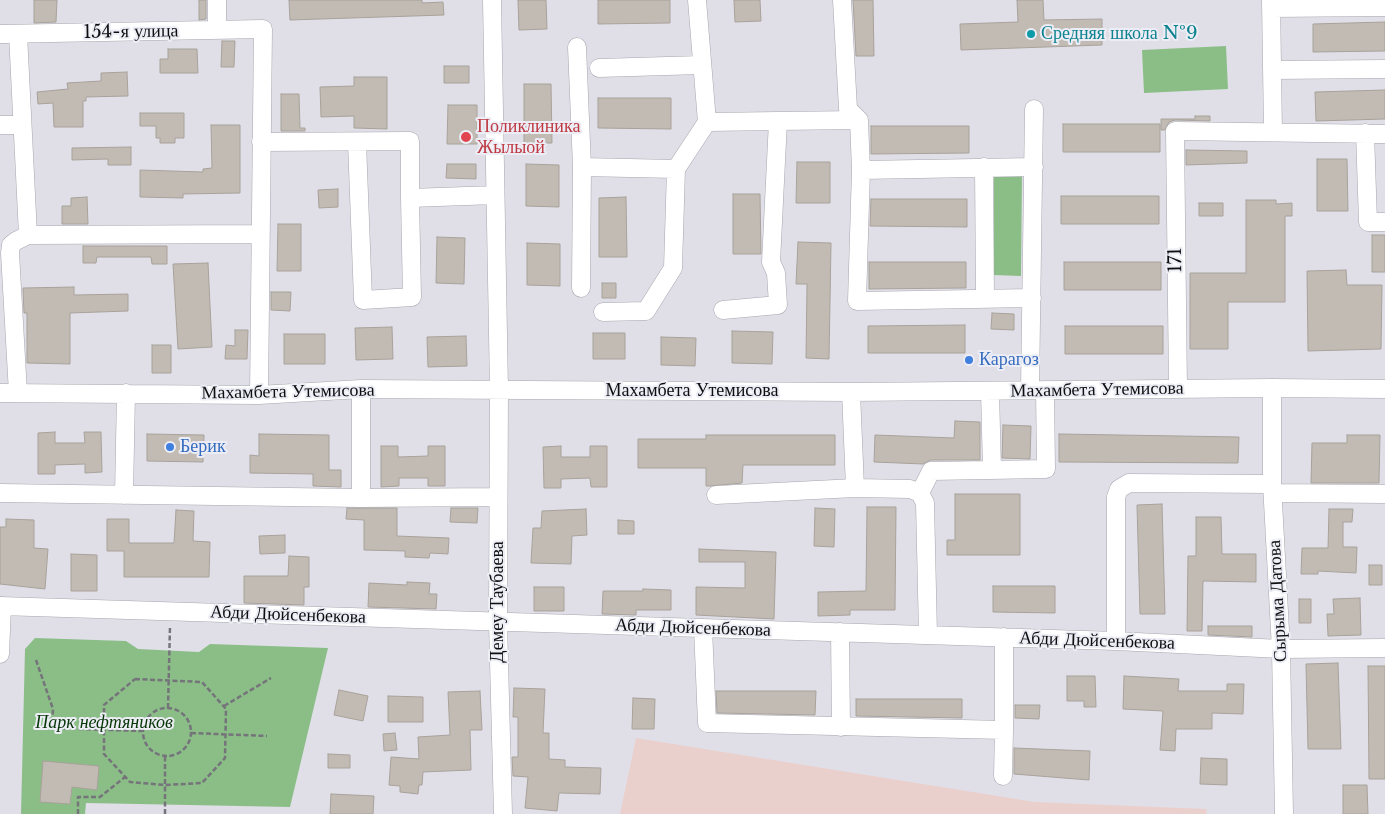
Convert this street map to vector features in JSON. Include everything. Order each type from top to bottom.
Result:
[{"type":"street","points":[[217,0],[217,30]]},
{"type":"street","name":"Демеу Таубаева","points":[[492,0],[499,390],[498,622],[503,814]]},
{"type":"street","points":[[602,312],[646,311],[673,268],[676,170],[707,122],[697,0]]},
{"type":"street","points":[[842,0],[848,109],[859,120],[861,170],[856,301],[1032,298]]},
{"type":"street","points":[[1385,7],[1271,4],[1273,132],[1385,134]]},
{"type":"street","name":"154-я улица","points":[[0,34],[263,29],[261,142]]},
{"type":"street","points":[[18,34],[21,125],[28,235]]},
{"type":"street","points":[[577,46],[582,167],[581,288]]},
{"type":"street","points":[[600,68],[701,65]]},
{"type":"street","points":[[1273,70],[1385,69]]},
{"type":"street","points":[[920,493],[931,471],[1046,469],[1038,390],[1032,298],[1034,110]]},
{"type":"street","points":[[707,122],[859,120]]},
{"type":"street","points":[[723,310],[778,306],[776,273],[771,262],[778,121]]},
{"type":"street","points":[[0,125],[21,125]]},
{"type":"street","name":"171","points":[[1178,389],[1175,131],[1273,132]]},
{"type":"street","points":[[1365,134],[1368,222],[1385,222]]},
{"type":"street","points":[[259,394],[261,142],[410,141],[412,297],[363,300],[357,142]]},
{"type":"street","points":[[582,167],[676,170]]},
{"type":"street","points":[[984,167],[985,299]]},
{"type":"street","points":[[861,170],[1034,167]]},
{"type":"street","points":[[410,198],[495,195]]},
{"type":"street","points":[[18,393],[11,245],[28,235],[260,234]]},
{"type":"street","name":"Махамбета Утемисова","points":[[0,392],[259,394],[361,389],[851,392],[1272,388],[1385,389]]},
{"type":"street","name":"Сырыма Датова","points":[[1272,388],[1272,488],[1281,649],[1284,814]]},
{"type":"street","points":[[361,389],[361,498]]},
{"type":"street","points":[[990,391],[992,470]]},
{"type":"street","points":[[851,392],[855,488]]},
{"type":"street","points":[[124,495],[126,393]]},
{"type":"street","points":[[1116,641],[1116,497],[1118,489],[1129,484],[1272,488],[1385,494]]},
{"type":"street","points":[[716,496],[855,488],[910,489],[920,493],[925,503],[928,635]]},
{"type":"street","points":[[0,493],[361,498],[498,497]]},
{"type":"street","points":[[0,654],[1,606]]},
{"type":"street","name":"Абди Дюйсенбекова","points":[[1,606],[1004,637],[1281,649],[1385,648]]},
{"type":"street","points":[[703,628],[707,724],[1004,730]]},
{"type":"street","points":[[840,632],[841,726]]},
{"type":"street","points":[[1003,776],[1004,637]]},
{"type":"path","points":[[168,708],[170,612]]},
{"type":"path","points":[[36,660],[53,709],[52,728],[142,731]]},
{"type":"path","points":[[224,706],[271,678]]},
{"type":"path","points":[[134,679],[202,682],[224,706],[226,709],[225,758],[202,783],[165,785],[130,782],[104,754],[104,705],[134,679]]},
{"type":"path","points":[[168,708],[183,714],[188,721],[190,733],[187,745],[181,751],[165,756],[151,751],[146,745],[142,731],[144,723],[153,712],[168,708]]},
{"type":"path","points":[[190,733],[267,736]]},
{"type":"path","points":[[165,756],[165,814]]},
{"type":"path","points":[[78,814],[78,797],[100,797],[125,777]]},
{"type":"shaded area","points":[[636,738],[1035,802],[1207,809],[1206,814],[620,814]]},
{"type":"green space","points":[[1226,46],[1228,89],[1144,93],[1142,50]]},
{"type":"green space","points":[[994,174],[1022,175],[1021,276],[993,275]]},
{"type":"green space","name":"Парк нефтяников","points":[[35,638],[126,641],[138,649],[199,652],[210,644],[328,648],[290,807],[86,803],[85,814],[21,814],[25,649]]},
{"type":"building","points":[[34,0],[57,0],[56,22],[34,23]]},
{"type":"building","points":[[199,0],[206,0],[206,19],[199,20]]},
{"type":"building","points":[[289,0],[422,0],[422,3],[443,2],[444,15],[290,20]]},
{"type":"building","points":[[518,0],[546,0],[547,29],[519,30]]},
{"type":"building","points":[[598,0],[670,0],[670,23],[598,24]]},
{"type":"building","points":[[734,0],[760,0],[761,21],[735,22]]},
{"type":"building","points":[[853,0],[873,0],[874,56],[856,56]]},
{"type":"building","name":"Средняя школа №9","points":[[1017,0],[1043,0],[1044,20],[1102,19],[1102,45],[961,50],[960,24],[1018,22]]},
{"type":"building","points":[[1385,22],[1385,51],[1313,52],[1313,24]]},
{"type":"building","points":[[222,41],[235,41],[234,67],[221,67]]},
{"type":"building","points":[[168,49],[197,49],[198,73],[160,73],[160,59],[168,59]]},
{"type":"building","points":[[444,66],[469,66],[469,83],[444,83]]},
{"type":"building","points":[[127,72],[128,96],[86,97],[86,101],[83,101],[83,127],[54,127],[53,103],[38,104],[37,92],[68,89],[67,83],[101,81],[101,73]]},
{"type":"building","points":[[354,77],[387,77],[387,129],[354,128],[354,116],[321,117],[320,87],[354,86]]},
{"type":"building","points":[[524,84],[551,84],[552,143],[524,143]]},
{"type":"building","points":[[1385,90],[1385,119],[1316,121],[1315,92]]},
{"type":"building","points":[[281,94],[299,94],[300,128],[305,128],[305,131],[281,131]]},
{"type":"building","points":[[598,98],[671,98],[671,129],[598,128]]},
{"type":"building","points":[[448,105],[477,105],[477,144],[447,144]]},
{"type":"building","points":[[140,113],[184,113],[184,138],[175,138],[175,143],[160,143],[160,138],[156,138],[156,126],[140,126]]},
{"type":"building","points":[[1195,116],[1210,116],[1210,121],[1175,120],[1169,122],[1165,130],[1161,130],[1161,119],[1195,119]]},
{"type":"building","points":[[1063,124],[1160,124],[1160,152],[1063,152]]},
{"type":"building","points":[[211,125],[240,125],[240,193],[183,194],[183,198],[140,197],[140,170],[203,172],[203,169],[212,168]]},
{"type":"building","points":[[871,126],[969,126],[969,153],[871,154]]},
{"type":"building","points":[[131,147],[131,165],[108,165],[108,159],[72,160],[72,148]]},
{"type":"building","points":[[1186,150],[1247,151],[1247,163],[1186,165]]},
{"type":"building","points":[[1317,159],[1347,159],[1348,211],[1317,211]]},
{"type":"building","points":[[797,162],[830,162],[830,203],[796,203]]},
{"type":"building","points":[[447,164],[476,164],[476,179],[446,178]]},
{"type":"building","points":[[526,164],[559,165],[559,207],[526,206]]},
{"type":"building","points":[[338,189],[338,207],[319,208],[318,190]]},
{"type":"building","points":[[733,194],[760,194],[761,254],[733,254]]},
{"type":"building","points":[[1061,196],[1159,196],[1159,224],[1061,224]]},
{"type":"building","points":[[87,197],[88,224],[62,224],[62,206],[71,206],[71,198]]},
{"type":"building","points":[[626,197],[627,257],[599,257],[599,198]]},
{"type":"building","points":[[871,199],[967,199],[967,227],[870,226]]},
{"type":"building","points":[[1246,200],[1276,200],[1276,204],[1292,203],[1292,216],[1285,216],[1285,302],[1228,302],[1228,349],[1190,349],[1190,273],[1246,273]]},
{"type":"building","points":[[1199,203],[1223,203],[1223,216],[1199,216]]},
{"type":"building","points":[[278,224],[301,224],[301,271],[277,271]]},
{"type":"building","points":[[1372,235],[1385,235],[1385,272],[1372,272]]},
{"type":"building","points":[[437,237],[465,238],[464,284],[436,283]]},
{"type":"building","points":[[798,242],[831,243],[829,359],[806,358],[807,284],[796,284]]},
{"type":"building","points":[[527,243],[560,244],[560,286],[527,285]]},
{"type":"building","points":[[83,246],[167,246],[167,264],[152,264],[151,257],[97,257],[96,263],[83,263]]},
{"type":"building","points":[[869,262],[966,262],[966,288],[869,289]]},
{"type":"building","points":[[1064,262],[1161,262],[1161,290],[1064,290]]},
{"type":"building","points":[[208,263],[212,347],[178,349],[173,264]]},
{"type":"building","points":[[1346,270],[1347,285],[1382,285],[1381,349],[1308,351],[1307,271]]},
{"type":"building","points":[[602,283],[616,283],[616,298],[602,298]]},
{"type":"building","points":[[74,287],[74,295],[128,294],[128,311],[70,313],[70,364],[27,363],[27,313],[24,313],[23,288]]},
{"type":"building","points":[[271,292],[291,292],[290,311],[271,310]]},
{"type":"building","points":[[992,313],[1014,314],[1014,330],[991,329]]},
{"type":"building","points":[[965,325],[965,353],[868,353],[868,326]]},
{"type":"building","points":[[1065,326],[1163,326],[1163,354],[1065,354]]},
{"type":"building","points":[[392,327],[393,359],[356,360],[355,328]]},
{"type":"building","points":[[235,330],[248,330],[247,359],[225,359],[226,345],[235,346]]},
{"type":"building","points":[[732,331],[773,332],[772,364],[732,363]]},
{"type":"building","points":[[593,333],[625,333],[625,359],[593,359]]},
{"type":"building","points":[[284,334],[325,334],[325,364],[284,364]]},
{"type":"building","points":[[466,336],[467,366],[428,367],[427,337]]},
{"type":"building","points":[[661,337],[696,338],[695,366],[661,365]]},
{"type":"building","points":[[152,345],[171,345],[171,373],[152,373]]},
{"type":"building","points":[[955,421],[980,422],[980,460],[931,460],[923,464],[874,462],[875,435],[954,438]]},
{"type":"building","points":[[1003,425],[1031,426],[1030,459],[1002,458]]},
{"type":"building","points":[[55,432],[55,443],[85,443],[84,432],[101,432],[102,472],[85,473],[85,464],[55,465],[55,474],[38,474],[38,433]]},
{"type":"building","points":[[147,434],[204,435],[203,462],[147,461]]},
{"type":"building","points":[[259,434],[329,435],[329,470],[341,470],[341,487],[313,486],[313,474],[250,473],[250,455],[259,456]]},
{"type":"building","points":[[1059,434],[1239,437],[1238,463],[1059,462]]},
{"type":"building","points":[[706,435],[835,435],[835,465],[743,465],[742,483],[710,486],[706,486],[706,468],[638,468],[638,439],[706,439]]},
{"type":"building","points":[[1347,435],[1380,435],[1379,483],[1311,483],[1312,443],[1347,443]]},
{"type":"building","points":[[381,446],[398,446],[398,457],[428,456],[428,446],[445,446],[445,486],[428,486],[428,478],[399,478],[399,486],[381,487]]},
{"type":"building","points":[[561,446],[561,457],[590,457],[590,446],[607,446],[607,487],[591,487],[590,478],[561,479],[561,488],[544,488],[543,447]]},
{"type":"building","points":[[955,494],[1020,494],[1020,555],[947,555],[947,540],[955,540]]},
{"type":"building","points":[[1162,504],[1165,614],[1140,614],[1137,505]]},
{"type":"building","points":[[867,507],[896,507],[895,610],[850,610],[850,615],[818,616],[818,592],[866,591]]},
{"type":"building","points":[[347,508],[397,508],[397,536],[449,538],[448,554],[430,553],[429,558],[405,557],[405,551],[364,550],[364,520],[346,519]]},
{"type":"building","points":[[451,508],[478,508],[477,523],[450,522]]},
{"type":"building","points":[[815,508],[835,509],[834,547],[814,546]]},
{"type":"building","points":[[586,509],[587,535],[572,536],[571,564],[531,563],[533,528],[541,528],[542,511]]},
{"type":"building","points":[[1329,509],[1353,509],[1352,522],[1343,522],[1343,547],[1357,547],[1356,573],[1318,571],[1318,574],[1301,574],[1302,548],[1328,548]]},
{"type":"building","points":[[176,510],[194,511],[193,541],[210,542],[209,577],[124,577],[124,551],[107,551],[107,519],[129,519],[129,543],[174,543]]},
{"type":"building","points":[[1196,517],[1221,517],[1222,554],[1256,554],[1256,582],[1203,581],[1202,631],[1187,631],[1188,556],[1196,556]]},
{"type":"building","points":[[6,519],[34,520],[34,548],[48,549],[45,589],[0,584],[0,527],[6,527]]},
{"type":"building","points":[[618,520],[634,521],[634,534],[618,534]]},
{"type":"building","points":[[285,535],[285,553],[260,554],[259,536]]},
{"type":"building","points":[[699,549],[776,552],[774,619],[696,615],[696,587],[745,588],[745,562],[699,562]]},
{"type":"building","points":[[71,554],[97,555],[97,591],[71,591]]},
{"type":"building","points":[[289,556],[309,557],[309,587],[304,587],[304,605],[244,603],[244,576],[288,576]]},
{"type":"building","points":[[1369,565],[1382,565],[1382,585],[1369,585]]},
{"type":"building","points":[[407,582],[430,583],[429,594],[437,594],[436,609],[368,607],[369,583],[407,585]]},
{"type":"building","points":[[993,586],[1055,586],[1055,613],[993,612]]},
{"type":"building","points":[[534,587],[564,587],[564,611],[534,611]]},
{"type":"building","points":[[643,589],[671,590],[671,610],[636,610],[636,615],[602,614],[603,591],[643,591]]},
{"type":"building","points":[[1360,598],[1361,635],[1328,636],[1327,614],[1334,614],[1333,599]]},
{"type":"building","points":[[1299,599],[1311,599],[1311,623],[1299,623]]},
{"type":"building","points":[[1208,626],[1252,626],[1252,637],[1208,635]]},
{"type":"building","points":[[1338,663],[1341,749],[1308,749],[1306,664]]},
{"type":"building","points":[[1368,666],[1385,666],[1385,779],[1369,779]]},
{"type":"building","points":[[1067,676],[1095,676],[1096,707],[1084,707],[1084,701],[1067,701]]},
{"type":"building","points":[[1124,676],[1179,679],[1178,691],[1227,691],[1227,684],[1244,684],[1243,714],[1212,713],[1212,729],[1176,729],[1175,751],[1160,750],[1163,711],[1123,709]]},
{"type":"building","points":[[514,688],[545,689],[543,733],[549,733],[549,759],[565,760],[565,767],[601,768],[600,794],[559,793],[557,811],[525,808],[528,777],[513,776],[512,757],[518,757],[518,717],[513,717]]},
{"type":"building","points":[[339,690],[368,696],[363,721],[334,715]]},
{"type":"building","points":[[480,691],[482,730],[470,730],[471,770],[423,772],[422,785],[419,785],[418,794],[400,792],[400,786],[389,785],[391,757],[419,759],[418,737],[450,735],[448,692]]},
{"type":"building","points":[[716,691],[816,691],[815,715],[717,713]]},
{"type":"building","points":[[388,696],[423,697],[423,722],[388,722]]},
{"type":"building","points":[[633,698],[655,699],[654,729],[632,729]]},
{"type":"building","points":[[856,699],[962,699],[962,718],[856,716]]},
{"type":"building","points":[[1015,705],[1040,705],[1039,719],[1015,718]]},
{"type":"building","points":[[395,733],[397,750],[384,751],[383,734]]},
{"type":"building","points":[[1014,748],[1090,751],[1089,780],[1014,774]]},
{"type":"building","points":[[328,754],[350,755],[350,768],[328,768]]},
{"type":"building","points":[[1201,758],[1227,759],[1227,785],[1200,784]]},
{"type":"building","points":[[43,761],[99,766],[97,790],[72,787],[70,804],[40,802]]},
{"type":"building","points":[[1343,785],[1367,785],[1368,814],[1343,814]]},
{"type":"building","points":[[331,794],[374,796],[373,814],[330,814]]},
{"type":"place","name":"Средняя школа №9","points":[[1031,34]]},
{"type":"place","name":"Поликлиника Жылыой","points":[[466,137]]},
{"type":"place","name":"Карагоз","points":[[969,360]]},
{"type":"place","name":"Берик","points":[[170,447]]}]
